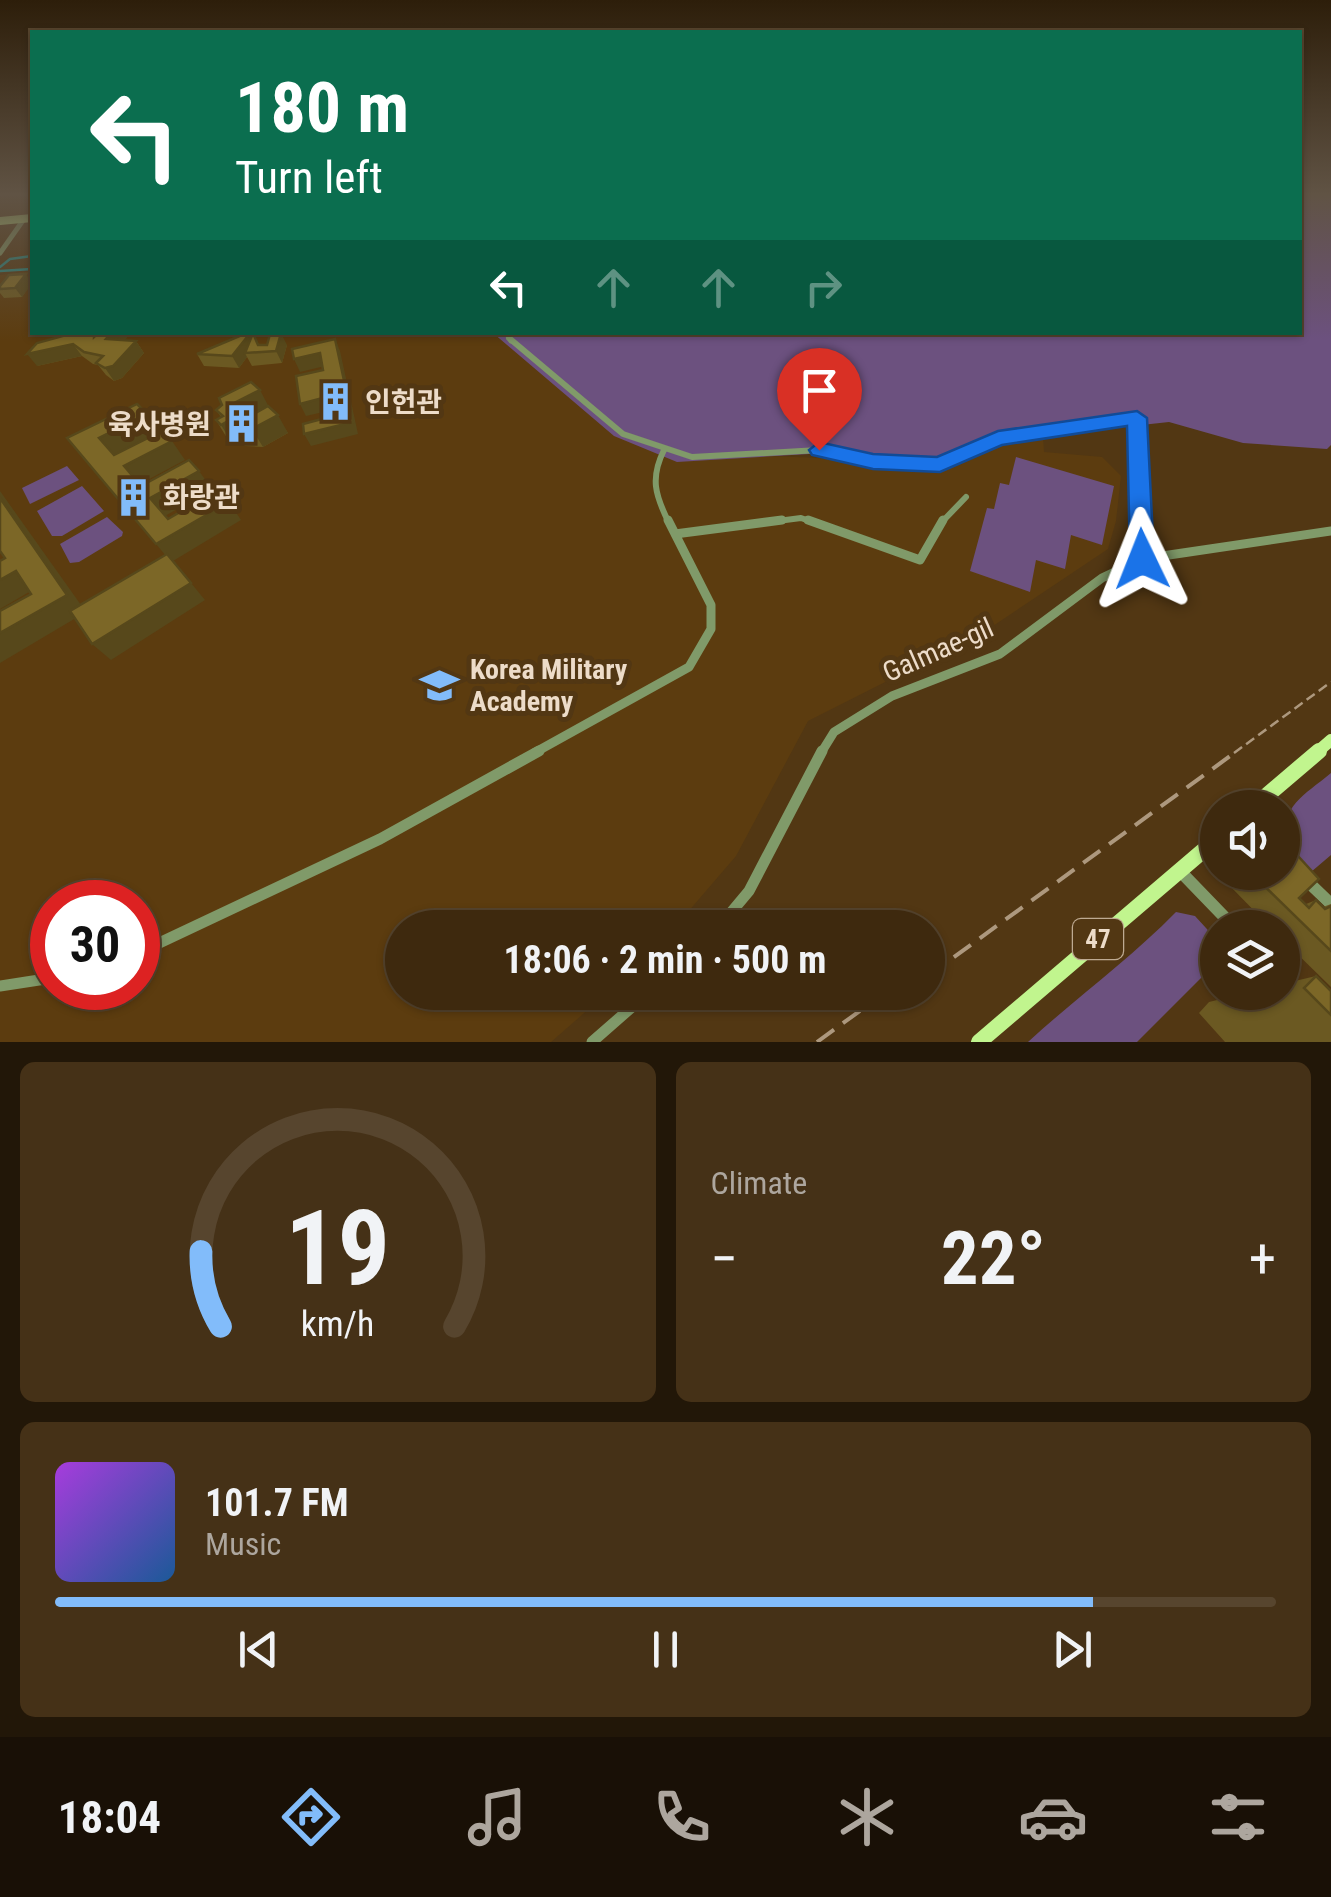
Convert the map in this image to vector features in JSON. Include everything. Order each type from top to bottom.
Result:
[{"type":"main road","points":[[1273,790],[1331,740]]},
{"type":"main road","name":"47","points":[[979,1042],[1200,853]]},
{"type":"street","points":[[508,335],[513,344],[623,434],[692,457],[771,456],[819,450],[873,461],[940,464],[998,438],[1137,418],[1142,559]]},
{"type":"street","points":[[160,943],[380,838],[688,668],[711,629],[711,604],[658,501],[653,473],[664,450]]},
{"type":"street","points":[[674,534],[801,518],[920,560],[930,549],[942,514],[966,497]]},
{"type":"street","name":"Galmae-gil","points":[[733,910],[749,891],[808,773],[834,732],[892,696],[1000,654],[1102,578],[1142,559],[1252,546],[1331,531]]},
{"type":"street","points":[[1179,870],[1218,910]]},
{"type":"street","points":[[1300,876],[1331,904]]},
{"type":"street","points":[[0,986],[30,981]]},
{"type":"street","points":[[592,1042],[628,1010]]},
{"type":"shaded area","points":[[1302,244],[1331,244],[1331,445],[1327,449],[1243,443],[1169,422],[978,443],[936,462],[809,454],[677,462],[614,436],[495,335],[1302,335]]},
{"type":"shaded area","name":"Korea Military Academy","points":[[30,271],[30,335],[497,335],[767,456],[936,462],[978,443],[1043,437],[1044,452],[1102,457],[1121,476],[1108,549],[984,632],[808,721],[736,856],[690,910],[385,910],[385,1010],[588,1010],[551,1042],[0,1042],[0,275]]},
{"type":"shaded area","points":[[1016,457],[1114,486],[1102,545],[1071,535],[1065,569],[1036,560],[1030,592],[970,571],[987,508],[994,509],[1000,483],[1009,485]]},
{"type":"shaded area","points":[[67,466],[79,480],[30,504],[22,488]]},
{"type":"shaded area","points":[[82,486],[104,511],[62,536],[52,536],[37,511]]},
{"type":"shaded area","points":[[107,517],[123,532],[122,536],[79,562],[70,563],[60,544]]},
{"type":"shaded area","points":[[1331,773],[1331,855],[1311,872],[1300,861],[1303,796]]},
{"type":"shaded area","points":[[1176,912],[1195,916],[1200,921],[1200,979],[1137,1042],[1028,1042]]},
{"type":"building","points":[[26,274],[15,288],[0,289],[9,275]]},
{"type":"building","points":[[66,335],[109,335],[106,339],[136,341],[113,366],[105,368],[96,363],[103,356],[84,352],[73,344],[27,354],[37,343]]},
{"type":"building","points":[[242,335],[249,335],[232,356],[197,354]]},
{"type":"building","points":[[252,335],[258,345],[267,345],[270,335],[280,335],[276,351],[245,353]]},
{"type":"building","points":[[335,339],[353,422],[304,434],[303,424],[333,416],[330,396],[300,404],[296,376],[323,370],[320,353],[294,359],[292,349]]},
{"type":"building","points":[[251,382],[260,390],[236,402],[250,416],[268,406],[278,415],[252,429],[234,427],[228,421],[221,425],[216,420],[223,416],[216,410],[222,405],[219,398]]},
{"type":"building","points":[[137,404],[147,414],[99,438],[114,455],[162,431],[172,441],[124,466],[141,486],[189,460],[199,471],[150,498],[168,519],[218,490],[229,502],[156,544],[67,438]]},
{"type":"building","points":[[0,498],[67,595],[0,633],[0,611],[31,594],[16,571],[0,580],[0,561],[5,558],[0,551]]},
{"type":"building","points":[[167,554],[191,583],[92,644],[70,611]]},
{"type":"building","points":[[1300,858],[1319,879],[1299,898],[1309,908],[1316,900],[1325,909],[1331,906],[1331,951],[1300,921],[1300,910],[1289,910],[1268,890],[1300,890]]},
{"type":"building","points":[[1316,976],[1331,991],[1331,1015],[1304,988]]},
{"type":"waterway","points":[[0,267],[10,259],[30,256]]},
{"type":"waterway","points":[[0,271],[30,269]]},
{"type":"railway","points":[[1234,753],[1331,682]]},
{"type":"railway","points":[[945,964],[1237,751]]},
{"type":"railway","points":[[817,1042],[861,1010]]},
{"type":"place","name":"인헌관","points":[[335,402]]},
{"type":"place","name":"육사병원","points":[[241,424]]},
{"type":"place","name":"화랑관","points":[[133,497]]},
{"type":"place","name":"Korea Military Academy","points":[[440,685]]},
{"type":"route","points":[[819,450],[873,461],[940,464],[998,438],[1137,418],[1142,559]]}]
